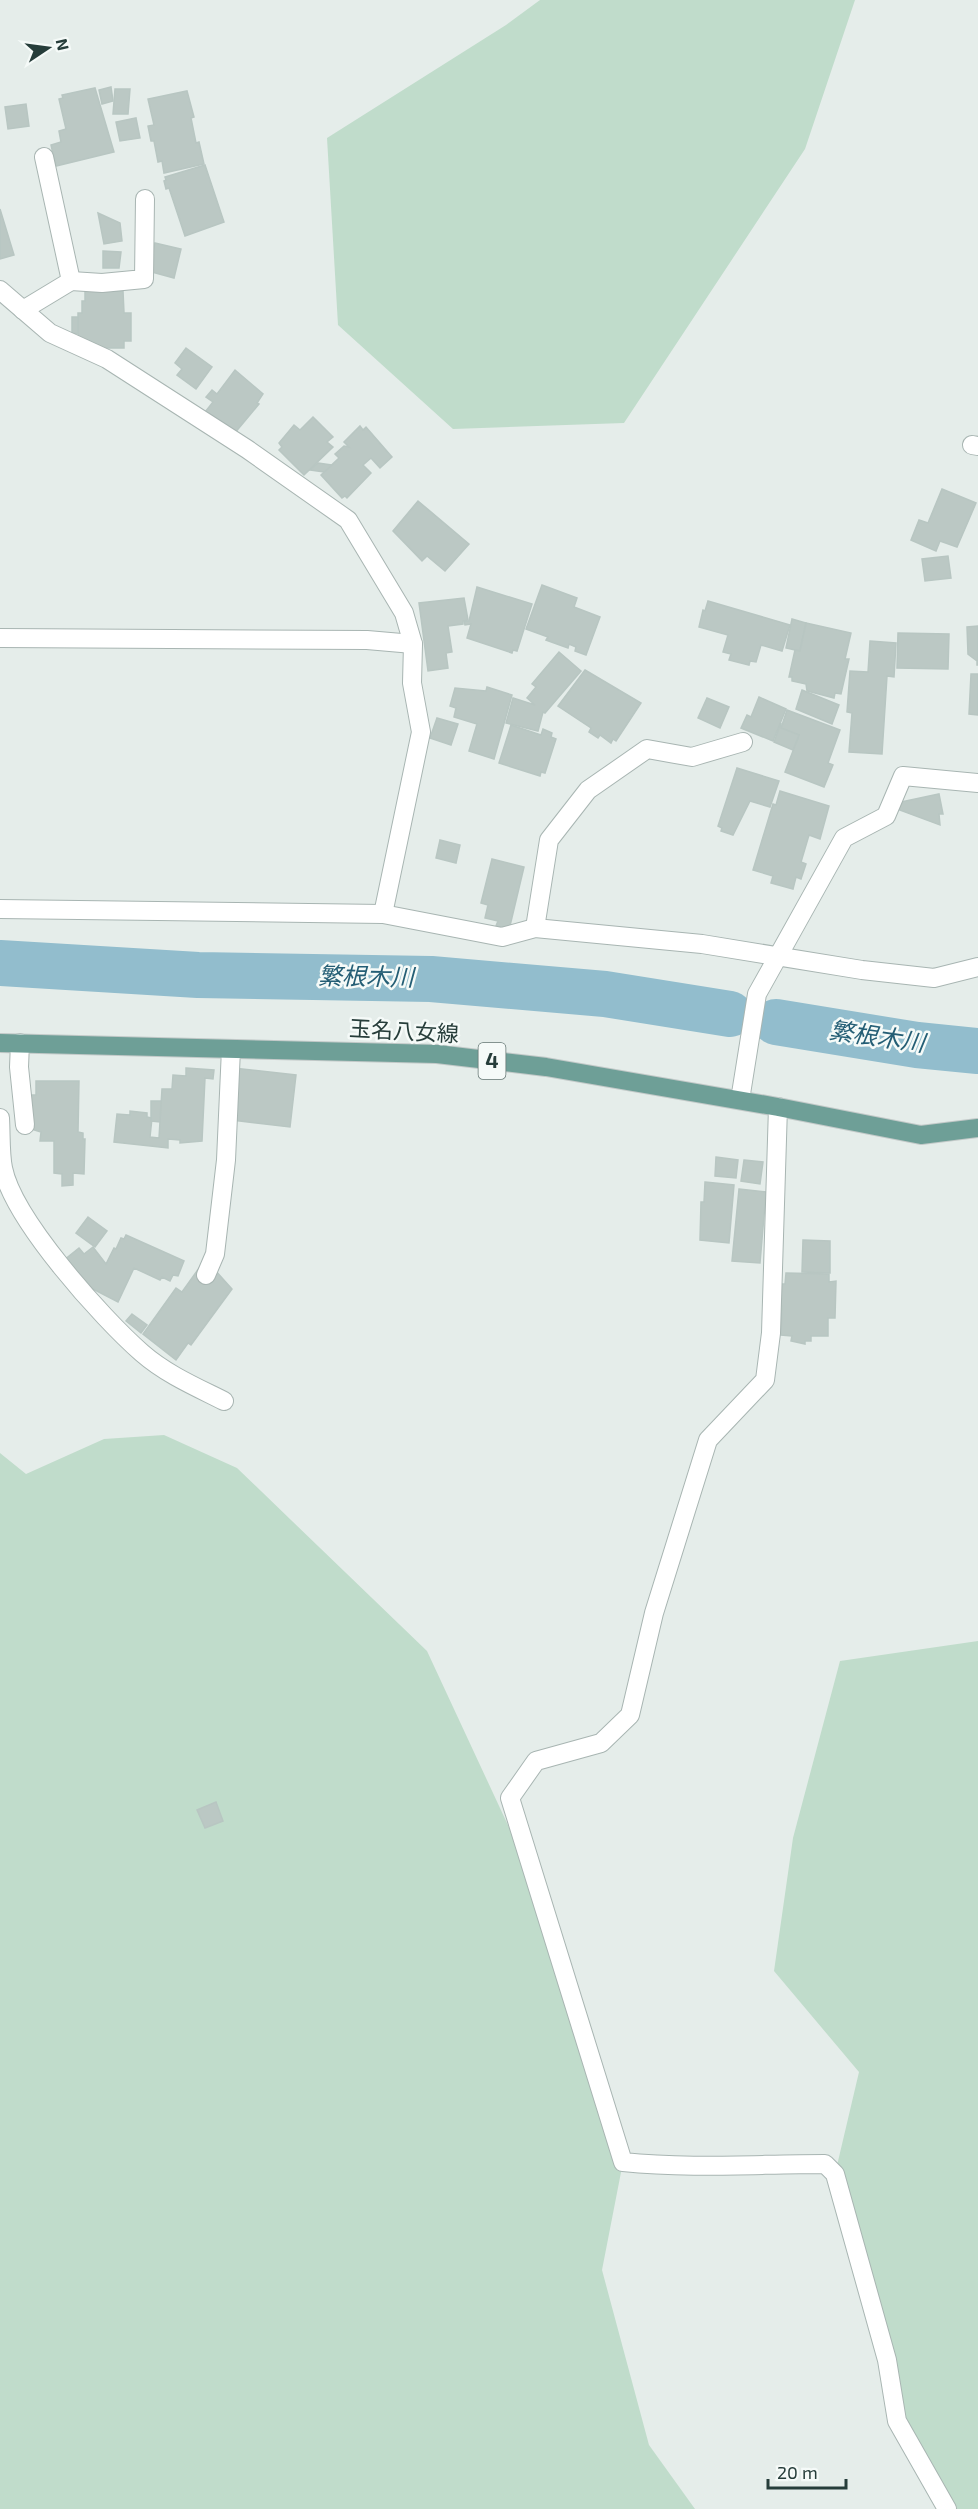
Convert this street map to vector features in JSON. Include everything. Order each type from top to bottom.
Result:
[{"type":"main road","name":"玉名八女線","points":[[0,1043],[437,1054],[546,1067],[740,1100],[921,1135],[978,1128]]},
{"type":"street","points":[[44,157],[70,280]]},
{"type":"street","points":[[23,310],[70,280],[102,283],[144,279],[146,199]]},
{"type":"street","points":[[0,290],[51,333],[106,359],[248,449],[348,520],[404,612],[414,644],[412,683],[421,732],[383,914]]},
{"type":"street","points":[[0,638],[366,640],[414,644]]},
{"type":"street","points":[[535,928],[549,840],[588,790],[647,749],[692,757],[743,742]]},
{"type":"street","points":[[740,1100],[757,994],[844,838],[886,816],[903,776],[978,783]]},
{"type":"street","points":[[0,909],[383,914],[502,936],[535,928],[702,944],[934,978],[978,967]]},
{"type":"street","points":[[20,1043],[19,1067],[25,1125]]},
{"type":"street","points":[[206,1275],[215,1254],[226,1160],[231,1049]]},
{"type":"street","points":[[778,1107],[771,1333],[765,1380],[708,1440],[654,1613],[630,1715],[601,1743],[536,1761],[510,1798],[623,2162],[676,2167],[737,2163],[825,2164],[834,2174],[887,2360],[897,2421],[947,2509]]},
{"type":"street","points":[[0,1118],[3,1170],[25,1219],[92,1303],[143,1354],[186,1382],[224,1401]]},
{"type":"green space","points":[[540,0],[855,0],[805,149],[624,423],[453,429],[338,325],[327,138],[506,25]]},
{"type":"green space","points":[[164,1435],[237,1468],[427,1651],[539,1892],[623,2162],[602,2270],[649,2445],[695,2509],[0,2509],[0,1453],[26,1474],[104,1439]]},
{"type":"green space","points":[[978,1641],[978,2509],[947,2509],[897,2421],[835,2174],[859,2072],[774,1971],[793,1838],[840,1661]]},
{"type":"building","points":[[111,87],[113,101],[102,104],[99,90]]},
{"type":"building","points":[[95,88],[114,152],[56,166],[51,145],[61,142],[59,131],[66,129],[59,99],[63,98],[62,95]]},
{"type":"building","points":[[115,89],[130,89],[128,114],[113,114]]},
{"type":"building","points":[[187,91],[194,117],[191,118],[196,143],[199,142],[204,164],[164,173],[162,161],[158,162],[154,141],[151,141],[148,126],[154,125],[148,99]]},
{"type":"building","points":[[26,104],[29,126],[8,129],[5,107]]},
{"type":"building","points":[[136,118],[140,138],[120,141],[116,122]]},
{"type":"building","points":[[205,165],[224,222],[185,236],[169,188],[166,189],[165,177]]},
{"type":"building","points":[[0,209],[14,255],[0,259]]},
{"type":"building","points":[[98,213],[120,223],[122,241],[104,244]]},
{"type":"building","points":[[155,243],[181,249],[174,278],[148,271]]},
{"type":"building","points":[[103,251],[121,252],[119,268],[103,268]]},
{"type":"building","points":[[85,291],[123,291],[124,313],[131,313],[131,341],[124,341],[124,348],[86,348],[78,339],[78,313],[82,313]]},
{"type":"building","points":[[72,317],[78,317],[78,333],[72,334]]},
{"type":"building","points":[[186,348],[212,367],[196,389],[177,375],[182,369],[175,363]]},
{"type":"building","points":[[235,370],[263,394],[257,403],[259,404],[234,434],[205,412],[213,402],[206,397],[212,390],[217,394]]},
{"type":"building","points":[[313,417],[333,437],[327,442],[333,447],[304,475],[279,450],[282,447],[279,443],[294,425],[300,430]]},
{"type":"building","points":[[360,426],[363,430],[366,427],[392,457],[380,468],[371,458],[363,465],[371,473],[347,498],[345,496],[342,498],[321,475],[339,458],[335,454],[344,446],[349,447],[344,442]]},
{"type":"building","points":[[318,463],[332,465],[324,472],[310,470]]},
{"type":"building","points":[[942,489],[976,503],[957,547],[940,541],[936,551],[911,540],[919,520],[928,523]]},
{"type":"building","points":[[418,501],[469,544],[445,571],[427,556],[422,561],[393,531]]},
{"type":"building","points":[[948,556],[951,578],[925,581],[922,559]]},
{"type":"building","points":[[542,585],[577,598],[574,607],[600,617],[586,655],[575,651],[576,647],[569,644],[568,648],[526,629]]},
{"type":"building","points":[[477,587],[532,604],[517,651],[513,650],[512,653],[467,638],[471,624],[465,625],[464,621],[469,621]]},
{"type":"building","points":[[464,598],[468,620],[463,621],[463,624],[448,626],[452,652],[446,653],[448,668],[428,671],[419,603]]},
{"type":"building","points":[[708,601],[790,625],[782,651],[761,645],[756,662],[750,661],[749,665],[729,660],[731,654],[723,652],[728,635],[699,627]]},
{"type":"building","points":[[792,619],[806,623],[800,651],[786,648]]},
{"type":"building","points":[[806,623],[851,633],[845,659],[849,659],[841,694],[835,693],[834,698],[807,691],[806,684],[792,681],[792,677],[789,677],[795,650],[800,651]]},
{"type":"building","points":[[978,626],[977,665],[977,661],[968,654],[967,627]]},
{"type":"building","points":[[898,633],[949,634],[948,669],[897,668]]},
{"type":"building","points":[[870,641],[896,643],[894,677],[887,676],[882,754],[849,752],[852,713],[847,712],[850,671],[868,672]]},
{"type":"building","points":[[559,652],[581,671],[545,713],[543,712],[538,731],[506,723],[513,698],[535,705],[527,698],[536,687],[532,684]]},
{"type":"building","points":[[585,670],[641,703],[616,741],[613,739],[611,743],[600,735],[598,738],[589,732],[591,728],[558,706]]},
{"type":"building","points":[[971,674],[978,674],[978,715],[969,714]]},
{"type":"building","points":[[487,687],[512,695],[494,759],[469,751],[477,724],[454,717],[456,708],[450,706],[455,688],[486,691]]},
{"type":"building","points":[[802,690],[839,705],[832,724],[796,709]]},
{"type":"building","points":[[759,697],[786,709],[773,741],[741,728],[747,715],[751,717]]},
{"type":"building","points":[[707,698],[729,707],[720,728],[698,718]]},
{"type":"building","points":[[787,710],[840,730],[828,763],[833,765],[824,787],[785,772],[799,735],[781,728]]},
{"type":"building","points":[[437,718],[458,724],[451,745],[430,738]]},
{"type":"building","points":[[781,723],[781,728],[799,735],[793,750],[774,742]]},
{"type":"building","points":[[511,725],[541,735],[543,729],[552,733],[551,737],[556,739],[545,773],[541,772],[540,776],[499,763]]},
{"type":"building","points":[[737,768],[779,781],[770,807],[750,801],[733,835],[721,831],[722,828],[718,826]]},
{"type":"building","points":[[780,791],[829,806],[820,839],[809,835],[801,862],[806,864],[801,879],[796,877],[793,889],[771,883],[773,876],[753,870],[773,804],[776,805]]},
{"type":"building","points":[[939,794],[943,814],[939,814],[940,825],[897,809],[896,803]]},
{"type":"building","points":[[440,840],[460,845],[456,863],[436,858]]},
{"type":"building","points":[[492,859],[524,867],[509,930],[496,926],[498,921],[485,918],[488,905],[481,903]]},
{"type":"building","points":[[186,1068],[214,1070],[213,1079],[205,1078],[202,1141],[180,1143],[180,1140],[168,1139],[168,1148],[114,1142],[117,1114],[130,1115],[130,1111],[147,1113],[147,1117],[152,1118],[150,1137],[159,1138],[162,1089],[172,1089],[173,1075],[186,1076]]},
{"type":"building","points":[[233,1068],[296,1075],[290,1127],[232,1120]]},
{"type":"building","points":[[36,1081],[79,1081],[78,1132],[83,1133],[83,1139],[85,1139],[84,1174],[73,1173],[73,1185],[62,1186],[62,1174],[54,1173],[54,1141],[40,1141],[41,1132],[31,1129],[31,1095],[36,1095]]},
{"type":"building","points":[[151,1101],[161,1101],[160,1122],[151,1121]]},
{"type":"building","points":[[716,1157],[738,1160],[736,1178],[715,1176]]},
{"type":"building","points":[[744,1160],[763,1162],[760,1184],[741,1181]]},
{"type":"building","points":[[705,1182],[734,1185],[729,1243],[700,1240],[701,1202],[704,1202]]},
{"type":"building","points":[[739,1189],[766,1192],[760,1263],[732,1261]]},
{"type":"building","points":[[88,1217],[107,1231],[95,1247],[76,1233]]},
{"type":"building","points":[[126,1235],[184,1261],[178,1276],[173,1275],[170,1281],[162,1277],[160,1280],[134,1268],[118,1302],[93,1289],[90,1292],[64,1260],[79,1248],[84,1254],[93,1247],[106,1264],[114,1248],[116,1249],[121,1238],[124,1239]]},
{"type":"building","points":[[803,1240],[830,1241],[830,1273],[802,1272]]},
{"type":"building","points":[[202,1264],[214,1269],[232,1289],[191,1345],[188,1343],[176,1360],[143,1334],[176,1288],[182,1292]]},
{"type":"building","points":[[786,1273],[829,1274],[829,1282],[836,1281],[835,1318],[828,1318],[828,1336],[811,1336],[811,1341],[805,1341],[805,1344],[791,1341],[792,1336],[781,1335],[782,1306],[778,1305],[778,1284],[785,1284]]},
{"type":"building","points":[[132,1314],[147,1325],[141,1333],[126,1321]]},
{"type":"building","points":[[216,1802],[223,1821],[205,1828],[197,1810]]},
{"type":"waterway","name":"繁根木川","points":[[0,963],[198,975],[431,979],[605,994],[730,1014]]},
{"type":"waterway","name":"繁根木川","points":[[776,1022],[917,1045],[978,1051]]}]
